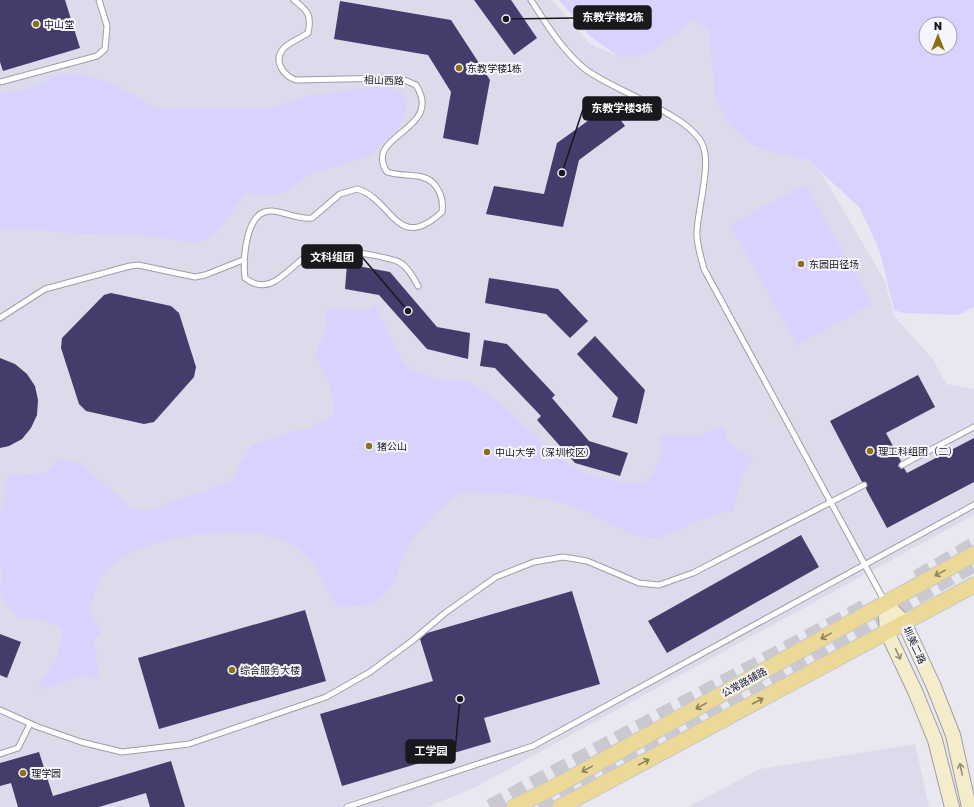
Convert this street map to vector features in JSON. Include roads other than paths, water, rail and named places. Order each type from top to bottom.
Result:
[{"type":"main road","name":"公常路辅路","points":[[514,807],[560,784],[974,554]]},
{"type":"main road","points":[[560,807],[888,632],[974,584]]},
{"type":"main road","name":"圳美二路","points":[[885,603],[904,622],[934,687],[953,735],[969,807]]},
{"type":"main road","name":"圳美二路","points":[[885,603],[888,632],[915,691],[935,740],[952,807]]},
{"type":"lane","points":[[0,82],[97,56],[105,49],[107,26],[99,0]]},
{"type":"lane","name":"相山西路","points":[[294,0],[307,11],[310,18],[309,27],[308,33],[283,48],[279,58],[283,73],[296,80],[392,78],[402,79],[416,85],[423,101],[420,116],[386,148],[382,156],[382,165],[387,172],[422,176],[434,184],[444,202],[442,212],[430,223],[418,227],[411,227],[400,223],[388,214],[374,196],[357,188],[347,190],[312,218],[297,218],[272,211],[266,211],[258,215],[252,224],[243,260],[245,278],[252,284],[262,286],[272,284],[317,250],[338,248],[399,262],[411,273],[418,286]]},
{"type":"lane","points":[[531,0],[556,38],[586,69],[606,82],[688,126],[704,146],[705,161],[696,232],[704,269],[885,603]]},
{"type":"lane","points":[[0,318],[45,289],[130,266],[138,265],[195,277],[205,275],[243,260]]},
{"type":"lane","points":[[902,465],[974,427]]},
{"type":"lane","points":[[0,710],[30,724],[81,742],[122,752],[189,744],[326,697],[370,672],[412,641],[445,613],[496,577],[534,562],[562,557],[587,561],[639,583],[659,585],[693,573],[864,485]]},
{"type":"lane","points":[[347,807],[533,746],[974,505]]},
{"type":"lane","points":[[0,754],[18,748],[30,724]]},
{"type":"tunnel","points":[[917,578],[974,545]]},
{"type":"tunnel","points":[[539,807],[664,740],[974,564]]},
{"type":"tunnel","points":[[490,807],[865,607]]},
{"type":"place","name":"东教学楼2栋","points":[[506,19]]},
{"type":"place","name":"中山堂","points":[[36,24]]},
{"type":"place","name":"东教学楼1栋","points":[[459,68]]},
{"type":"place","name":"东教学楼3栋","points":[[562,173]]},
{"type":"place","name":"东园田径场","points":[[801,264]]},
{"type":"place","name":"文科组团","points":[[408,311]]},
{"type":"place","name":"猪公山","points":[[369,446]]},
{"type":"place","name":"理工科组团（二）","points":[[870,451]]},
{"type":"place","name":"中山大学（深圳校区）","points":[[487,452]]},
{"type":"place","name":"综合服务大楼","points":[[232,670]]},
{"type":"place","name":"工学园","points":[[460,699]]},
{"type":"place","name":"理学园","points":[[23,773]]}]
